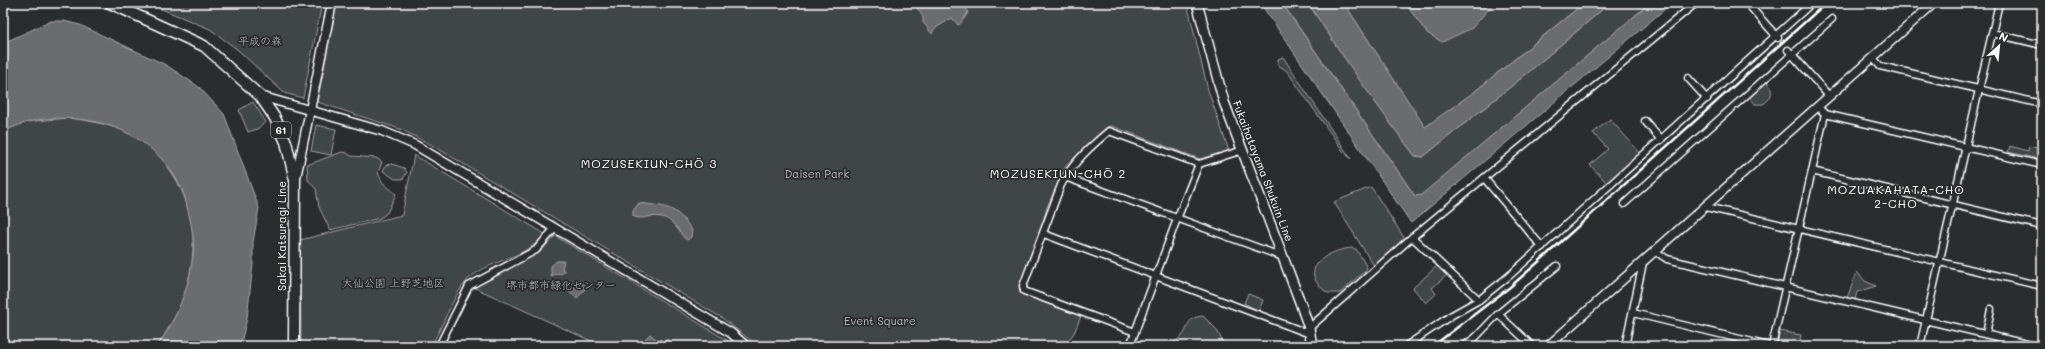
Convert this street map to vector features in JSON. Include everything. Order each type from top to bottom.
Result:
[{"type":"main road","name":"Sakai Katsuragi Line","points":[[110,3],[204,46],[260,96],[275,118],[286,142],[295,180],[292,344]]},
{"type":"main road","name":"Fukaihatayama Shukuin Line","points":[[1197,3],[1222,97],[1310,331],[1312,346]]},
{"type":"street","points":[[295,180],[332,3]]},
{"type":"street","points":[[1044,234],[1310,331],[1412,237],[1696,3]]},
{"type":"street","points":[[1748,3],[1777,37]]},
{"type":"street","points":[[1406,346],[1452,315],[1479,300],[1542,247],[1777,37],[1812,3]]},
{"type":"street","points":[[1548,346],[1934,3]]},
{"type":"street","points":[[1920,346],[1999,3]]},
{"type":"street","points":[[1624,204],[1790,52],[1832,19]]},
{"type":"street","points":[[1992,33],[2042,45]]},
{"type":"street","points":[[1790,52],[1829,96]]},
{"type":"street","points":[[1873,58],[1880,66],[2042,104]]},
{"type":"street","points":[[1688,78],[1707,99]]},
{"type":"street","points":[[260,96],[310,109],[382,131],[409,143],[731,333],[746,346]]},
{"type":"street","points":[[1817,106],[1825,114],[2042,164]]},
{"type":"street","points":[[1633,313],[1770,346],[1786,288],[1825,114]]},
{"type":"street","points":[[1645,121],[1661,140]]},
{"type":"street","points":[[1135,332],[1024,291],[1023,286],[1066,177],[1080,156],[1109,131],[1200,164],[1243,150]]},
{"type":"street","points":[[1130,346],[1177,219],[1200,164]]},
{"type":"street","points":[[1812,171],[1953,206],[2042,226]]},
{"type":"street","points":[[1066,177],[1283,257]]},
{"type":"street","points":[[1484,178],[1542,247]]},
{"type":"street","points":[[1706,207],[2042,286]]},
{"type":"street","points":[[442,345],[469,286],[536,250],[555,228]]},
{"type":"street","points":[[1412,237],[1479,300]]},
{"type":"street","points":[[1655,251],[1667,259],[2035,346]]},
{"type":"street","points":[[1625,346],[1643,263]]},
{"type":"street","points":[[1464,346],[1475,338],[1498,314],[1558,266]]},
{"type":"street","points":[[1986,334],[1991,309]]},
{"type":"street","points":[[1498,314],[1532,346]]},
{"type":"green space","name":"平成の森","points":[[147,3],[322,3],[303,98],[284,93],[238,50],[210,29]]},
{"type":"green space","name":"Daisen Park","points":[[337,3],[1187,3],[1208,90],[1229,151],[1200,159],[1112,126],[1107,127],[1066,166],[1047,207],[1019,292],[1081,316],[1074,333],[1064,346],[758,346],[722,318],[430,144],[400,129],[317,102]]},
{"type":"green space","points":[[1282,3],[1308,3],[1360,80],[1415,156],[1423,157],[1524,76],[1610,3],[1650,3],[1421,196],[1415,196]]},
{"type":"green space","points":[[1344,3],[1405,3],[1427,33],[1494,3],[1584,3],[1474,92],[1425,128]]},
{"type":"green space","points":[[1283,57],[1351,159],[1343,151],[1287,71],[1278,65],[1278,59]]},
{"type":"green space","points":[[1766,81],[1769,84],[1771,91],[1769,99],[1763,104],[1755,104],[1748,95]]},
{"type":"green space","points":[[253,102],[266,122],[257,129],[248,132],[239,110]]},
{"type":"green space","points":[[69,118],[110,126],[130,134],[148,145],[159,155],[174,176],[184,197],[190,219],[193,241],[192,262],[180,306],[170,326],[157,346],[3,346],[3,132],[24,122]]},
{"type":"green space","points":[[1610,119],[1641,154],[1608,184],[1590,165],[1608,149],[1593,133]]},
{"type":"green space","points":[[316,125],[336,129],[331,155],[311,151]]},
{"type":"green space","points":[[2010,146],[2028,151],[2029,146],[2037,148],[2036,153],[2040,154],[2039,159],[2008,152]]},
{"type":"green space","points":[[342,152],[351,156],[376,158],[382,162],[378,173],[383,183],[396,194],[387,213],[380,218],[330,230],[319,207],[316,189],[308,180],[307,165]]},
{"type":"green space","name":"大仙公園 上野芝地区","points":[[414,155],[545,234],[538,242],[529,248],[489,266],[471,277],[454,299],[431,346],[301,346],[300,240],[402,215]]},
{"type":"green space","points":[[392,164],[404,168],[407,172],[403,179],[395,179],[383,171],[386,165]]},
{"type":"green space","points":[[1371,187],[1405,239],[1374,266],[1334,202]]},
{"type":"green space","name":"堺市都市緑化センター","points":[[555,236],[735,346],[602,346],[473,287],[540,252]]},
{"type":"green space","points":[[1352,248],[1356,249],[1367,267],[1366,270],[1340,293],[1328,293],[1318,285],[1314,277],[1314,270],[1324,257]]},
{"type":"green space","points":[[1438,265],[1448,274],[1432,288],[1436,294],[1426,303],[1413,288]]},
{"type":"green space","points":[[1857,272],[1865,281],[1876,286],[1857,292],[1855,300],[1847,298]]},
{"type":"green space","points":[[1248,294],[1263,300],[1259,311],[1244,303]]},
{"type":"green space","points":[[1203,316],[1216,329],[1225,346],[1171,346],[1181,337],[1190,321],[1197,317]]},
{"type":"green space","points":[[1780,331],[1801,335],[1799,346],[1777,344]]},
{"type":"shaded area","points":[[914,3],[964,3],[968,13],[960,24],[958,25],[952,18],[934,29],[932,34],[923,22],[923,17]]},
{"type":"shaded area","points":[[1260,3],[1282,3],[1415,196],[1421,195],[1650,3],[1672,3],[1411,223]]},
{"type":"shaded area","points":[[1308,3],[1344,3],[1425,127],[1474,92],[1584,3],[1610,3],[1524,76],[1423,157],[1415,156],[1387,119]]},
{"type":"shaded area","points":[[1405,3],[1494,3],[1472,28],[1442,42],[1427,33]]},
{"type":"shaded area","points":[[51,21],[64,21],[80,25],[166,65],[199,87],[224,114],[259,208],[253,242],[253,264],[247,318],[242,339],[238,346],[157,346],[175,317],[187,285],[193,257],[193,245],[190,221],[183,192],[176,178],[156,153],[130,134],[101,123],[85,120],[63,118],[43,119],[13,127],[3,132],[3,43]]},
{"type":"shaded area","points":[[639,203],[664,207],[675,212],[692,230],[691,237],[687,240],[684,238],[677,228],[666,218],[655,216],[639,218],[633,216],[633,211]]},
{"type":"shaded area","points":[[557,261],[564,261],[562,269],[565,271],[561,274],[559,273],[551,276],[551,266]]},
{"type":"shaded area","points":[[578,280],[587,287],[577,298],[565,288],[570,282],[574,286]]},
{"type":"shaded area","points":[[650,334],[658,341],[660,339],[664,342],[667,339],[675,346],[659,345],[644,340]]},
{"type":"railway","points":[[1433,346],[1510,287],[1826,3]]},
{"type":"district","name":"MOZUSEKIUN-CHŌ 3","points":[[649,164]]},
{"type":"district","name":"MOZUSEKIUN-CHŌ 2","points":[[1058,174]]},
{"type":"district","name":"MOZUAKAHATA-CHO 2-CHO","points":[[1896,197]]},
{"type":"park label","name":"Event Square","points":[[880,321]]}]
